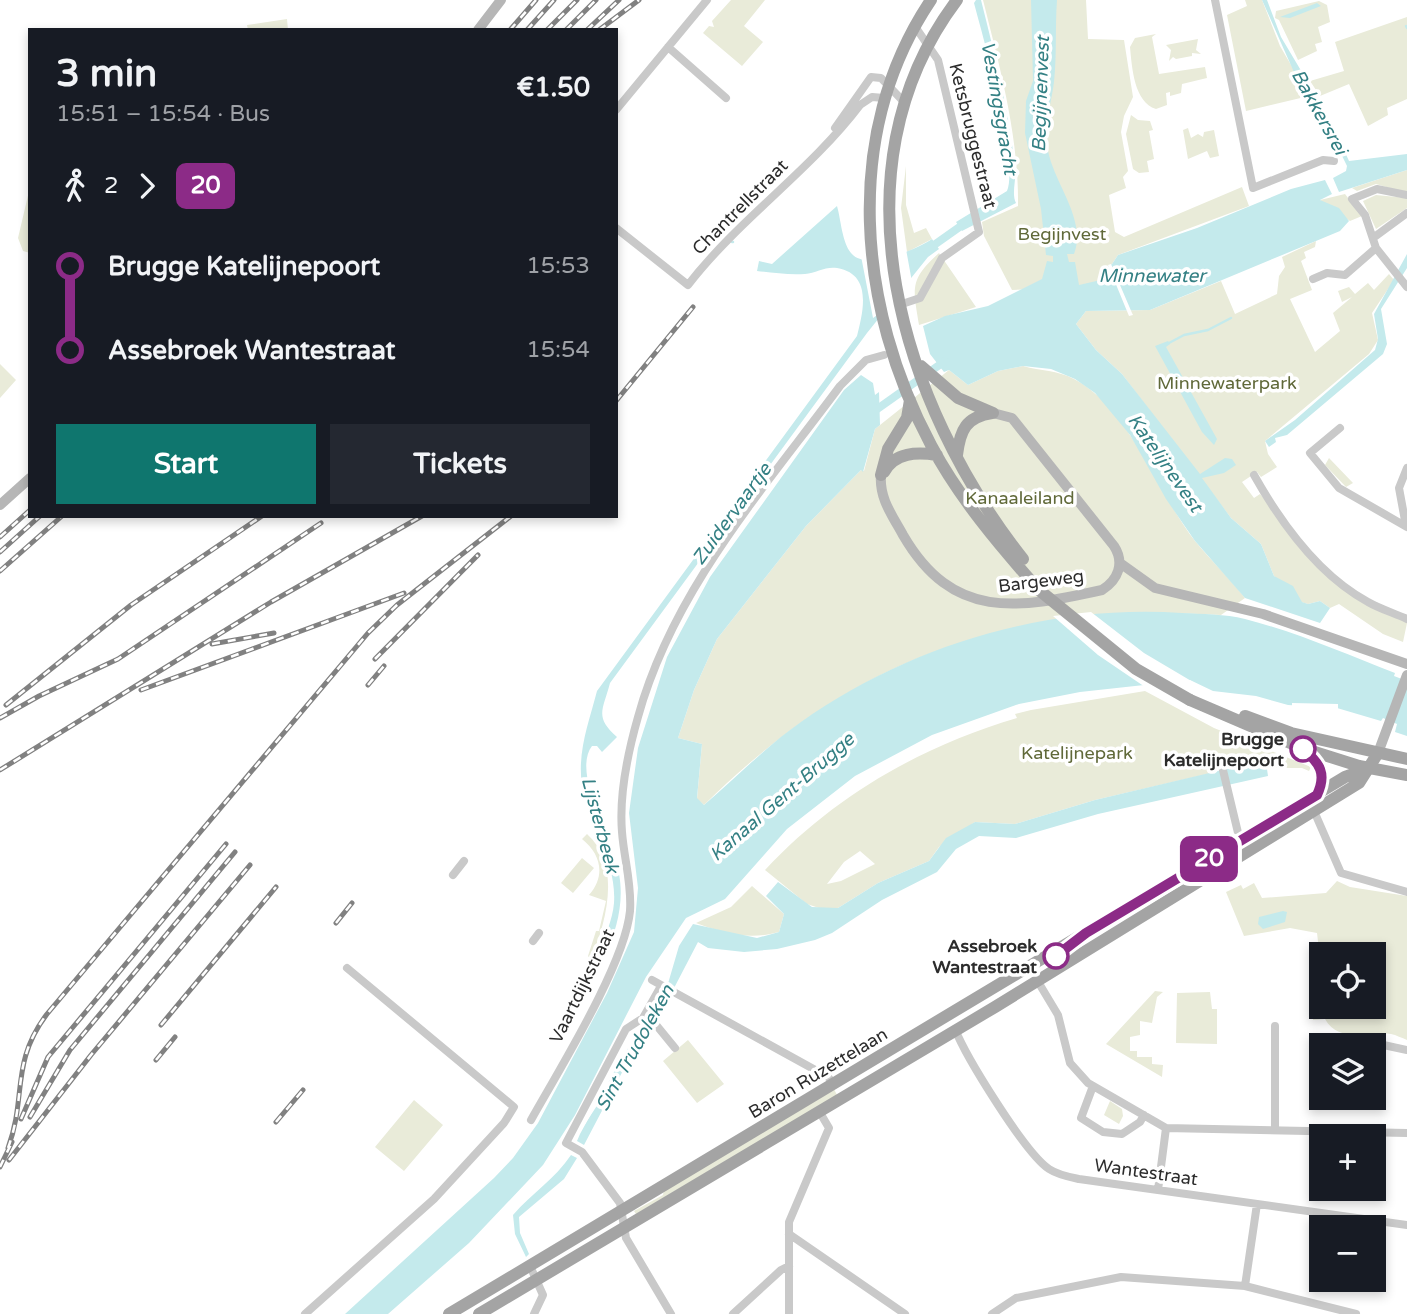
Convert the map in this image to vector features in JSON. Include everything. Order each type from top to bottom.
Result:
[{"type":"main road","points":[[931,0],[915,25],[888,84],[870,173],[871,249],[882,312],[910,400],[937,456],[972,508],[1044,589],[1125,653],[1191,697],[1301,748],[1370,768],[1407,775]]},
{"type":"main road","points":[[957,0],[929,43],[904,102],[889,167],[887,198],[890,243],[916,361],[930,384],[957,456],[982,501],[1044,589]]},
{"type":"main road","points":[[884,97],[904,102]]},
{"type":"main road","points":[[930,384],[993,413]]},
{"type":"main road","points":[[881,475],[888,449],[908,418],[910,400]]},
{"type":"main road","points":[[957,456],[965,426],[975,417],[993,413]]},
{"type":"main road","points":[[881,475],[894,459],[902,456],[922,453],[937,456]]},
{"type":"main road","points":[[1191,697],[1291,733],[1407,759]]},
{"type":"main road","points":[[1301,748],[1321,768],[1323,783],[1317,795]]},
{"type":"main road","name":"Baron Ruzettelaan","points":[[480,1314],[1037,980],[1359,783],[1378,753]]},
{"type":"main road","name":"Baron Ruzettelaan","points":[[449,1314],[1028,968],[1063,952],[1086,933],[1345,777],[1370,768]]},
{"type":"main road","points":[[1028,968],[1037,980]]},
{"type":"main road","points":[[957,1011],[957,1028]]},
{"type":"main road","name":"Baron Ruzettelaan","points":[[458,1314],[479,1302],[494,1288]]},
{"type":"street","points":[[480,28],[503,0]]},
{"type":"street","points":[[485,28],[503,0]]},
{"type":"street","points":[[618,108],[707,0]]},
{"type":"street","points":[[1215,0],[1253,188],[1323,160],[1334,161]]},
{"type":"street","name":"Ketsbruggestraat","points":[[903,302],[920,298],[942,258],[979,232],[975,206],[938,60],[915,25]]},
{"type":"street","points":[[668,47],[726,98]]},
{"type":"street","name":"Chantrellstraat","points":[[816,152],[871,77],[881,78],[888,84]]},
{"type":"street","points":[[888,84],[904,102]]},
{"type":"street","name":"Chantrellstraat","points":[[618,230],[688,285],[743,222],[783,187],[866,100],[884,97]]},
{"type":"street","points":[[1407,195],[1377,190],[1352,199],[1366,215],[1376,248],[1407,287]]},
{"type":"street","points":[[1373,238],[1407,213]]},
{"type":"street","points":[[1312,279],[1327,273],[1345,275],[1376,248]]},
{"type":"street","name":"Vaartdijkstraat","points":[[531,1120],[603,986],[627,929],[630,889],[622,813],[631,747],[638,717],[670,632],[703,572],[840,386],[866,360],[884,355]]},
{"type":"street","points":[[993,413],[1006,415],[1016,423],[1114,546],[1120,563],[1155,588],[1263,614],[1406,668]]},
{"type":"street","points":[[1340,428],[1310,453],[1339,488],[1407,526]]},
{"type":"street","points":[[1407,468],[1399,488],[1401,511],[1407,526]]},
{"type":"street","name":"Bargeweg","points":[[881,475],[885,503],[918,558],[942,580],[981,603],[1027,602],[1102,590],[1114,580],[1120,563]]},
{"type":"street","points":[[1254,475],[1283,521],[1323,566],[1367,601],[1407,619]]},
{"type":"street","points":[[0,505],[28,480]]},
{"type":"street","points":[[1395,519],[1401,511]]},
{"type":"street","name":"Baron Ruzettelaan","points":[[1378,753],[1387,733],[1406,668]]},
{"type":"street","points":[[1222,766],[1240,841]]},
{"type":"street","points":[[1314,811],[1341,873],[1407,892]]},
{"type":"street","points":[[453,874],[464,861]]},
{"type":"street","points":[[533,941],[540,933]]},
{"type":"street","points":[[305,1314],[434,1199],[504,1124],[514,1107],[347,968]]},
{"type":"street","points":[[1037,980],[1058,1015],[1070,1063],[1093,1086],[1166,1128],[1407,1133]]},
{"type":"street","points":[[652,981],[828,1077],[834,1084]]},
{"type":"street","points":[[669,991],[648,1021],[626,1029],[566,1138],[566,1143],[578,1150],[613,1193],[621,1212],[625,1238],[671,1314]]},
{"type":"street","points":[[648,1021],[674,1048]]},
{"type":"street","points":[[1275,1026],[1275,1129]]},
{"type":"street","name":"Wantestraat","points":[[957,1028],[1004,1114],[1028,1149],[1050,1170],[1065,1176],[1407,1225]]},
{"type":"street","points":[[1386,1046],[1407,1050]]},
{"type":"street","points":[[1093,1086],[1081,1118],[1098,1130],[1122,1135],[1140,1122],[1144,1115]]},
{"type":"street","points":[[789,1314],[789,1222],[829,1128],[819,1111]]},
{"type":"street","points":[[1158,1190],[1166,1128]]},
{"type":"street","points":[[1245,1286],[1257,1204]]},
{"type":"street","points":[[789,1234],[905,1314]]},
{"type":"street","points":[[530,1266],[543,1295],[534,1314]]},
{"type":"street","points":[[733,1314],[781,1270],[789,1266]]},
{"type":"street","points":[[992,1314],[1016,1298],[1109,1278],[1245,1286],[1356,1314]]},
{"type":"street","points":[[494,1288],[504,1290],[502,1301]]},
{"type":"green space","points":[[731,0],[765,0],[744,26],[763,42],[742,66],[703,33],[709,26],[714,27],[712,21]]},
{"type":"green space","name":"Begijnvest","points":[[983,0],[1086,0],[1088,39],[1124,40],[1133,97],[1124,116],[1121,132],[1128,171],[1123,177],[1126,188],[1109,195],[1115,232],[1124,237],[1242,187],[1249,206],[1118,255],[1112,264],[1103,268],[1105,279],[1082,287],[1012,290],[984,236],[982,222],[1018,206],[1012,128]]},
{"type":"green space","points":[[1245,0],[1262,0],[1280,46],[1309,96],[1246,111],[1227,15],[1247,6]]},
{"type":"green space","points":[[1319,1],[1327,5],[1330,22],[1318,27],[1322,42],[1315,44],[1317,51],[1298,60],[1279,20],[1275,18],[1276,11]]},
{"type":"green space","points":[[1407,17],[1407,99],[1387,108],[1388,115],[1368,126],[1349,84],[1320,96],[1310,81],[1344,71],[1335,42]]},
{"type":"green space","points":[[287,19],[288,28],[248,28],[247,25]]},
{"type":"green space","points":[[1156,34],[1152,37],[1159,74],[1205,67],[1207,78],[1182,84],[1181,93],[1170,96],[1170,92],[1166,93],[1167,105],[1156,109],[1143,99],[1135,83],[1130,47],[1135,38]]},
{"type":"green space","points":[[1198,39],[1196,50],[1201,54],[1192,53],[1192,56],[1176,59],[1173,57],[1169,61],[1171,50],[1166,45]]},
{"type":"green space","points":[[1131,115],[1138,120],[1150,121],[1153,130],[1149,131],[1154,159],[1147,161],[1149,172],[1139,173],[1133,169],[1126,134]]},
{"type":"green space","points":[[1188,128],[1191,138],[1198,134],[1203,137],[1204,132],[1214,130],[1219,156],[1210,158],[1207,151],[1188,159],[1183,130]]},
{"type":"green space","points":[[787,165],[791,168],[718,238],[756,192],[761,196]]},
{"type":"green space","points":[[906,166],[906,205],[914,233],[926,228],[932,239],[907,252],[901,208]]},
{"type":"green space","points":[[1407,170],[1407,193],[1376,184],[1357,191],[1352,188]]},
{"type":"green space","points":[[1345,194],[1362,216],[1350,221],[1320,200]]},
{"type":"green space","points":[[1376,195],[1407,198],[1407,208],[1376,229],[1363,201]]},
{"type":"green space","points":[[28,196],[28,252],[23,251],[18,238]]},
{"type":"green space","name":"Minnewaterpark","points":[[1316,241],[1315,247],[1304,252],[1306,258],[1301,261],[1312,290],[1290,299],[1315,352],[1340,331],[1333,313],[1352,297],[1342,302],[1338,291],[1349,287],[1355,294],[1368,283],[1374,290],[1389,274],[1394,280],[1372,313],[1378,340],[1369,354],[1265,441],[1268,454],[1277,467],[1261,477],[1257,472],[1242,482],[1254,498],[1260,494],[1331,577],[1407,623],[1403,642],[1383,634],[1339,604],[1330,608],[1320,601],[1308,604],[1301,602],[1274,576],[1261,544],[1231,518],[1122,374],[1096,350],[1076,324],[1086,311],[1150,310],[1221,281],[1235,314],[1277,294],[1279,276],[1285,267],[1282,257]]},
{"type":"green space","points":[[939,253],[976,307],[919,325],[915,302],[916,285],[922,270]]},
{"type":"green space","points":[[0,364],[16,380],[0,398]]},
{"type":"green space","name":"Kanaaleiland","points":[[1023,366],[1068,376],[1094,392],[1127,430],[1195,541],[1245,598],[1221,615],[1145,613],[1073,618],[1005,630],[940,650],[878,676],[818,711],[760,754],[704,805],[697,799],[702,744],[678,738],[694,690],[717,639],[806,526],[861,470],[864,471],[875,429],[949,370],[968,385],[998,371]]},
{"type":"green space","points":[[1329,458],[1353,483],[1346,487],[1325,465]]},
{"type":"green space","name":"Katelijnepark","points":[[1145,691],[1214,728],[1311,767],[1309,771],[1302,768],[1230,768],[1227,764],[1215,767],[1216,772],[1095,800],[1015,824],[975,822],[939,847],[929,861],[878,883],[838,908],[822,909],[807,904],[765,870],[820,819],[880,777],[946,744],[1017,718],[1015,714]],"holes":[[[860,851],[875,864],[841,881],[827,884],[844,862]]]},
{"type":"green space","points":[[587,834],[598,847],[605,862],[608,879],[605,913],[591,960],[588,956],[596,931],[599,931],[606,901],[589,895],[598,880],[599,866],[594,851],[582,839]]},
{"type":"green space","points":[[582,858],[594,868],[573,893],[561,883]]},
{"type":"green space","points":[[1337,881],[1350,887],[1407,896],[1407,1040],[1386,1033],[1343,1033],[1331,1027],[1325,1019],[1386,1019],[1386,942],[1318,942],[1317,933],[1290,928],[1244,936],[1226,892],[1241,885],[1243,889],[1254,883],[1262,898],[1326,893]]},
{"type":"green space","points":[[752,886],[784,914],[779,932],[758,936],[737,935],[696,923],[731,907]]},
{"type":"green space","points":[[1155,991],[1163,992],[1157,997],[1152,1023],[1140,1021],[1140,1035],[1130,1037],[1130,1051],[1137,1051],[1137,1057],[1152,1057],[1152,1064],[1163,1065],[1162,1077],[1106,1044]]},
{"type":"green space","points":[[1210,992],[1212,1009],[1217,1009],[1217,1044],[1176,1043],[1177,993]]},
{"type":"green space","points":[[688,1040],[724,1084],[697,1103],[663,1061]]},
{"type":"green space","points":[[834,1089],[837,1095],[636,1214],[634,1211],[663,1195],[664,1190]]},
{"type":"green space","points":[[414,1100],[443,1125],[404,1171],[375,1147]]},
{"type":"green space","points":[[1110,1101],[1122,1109],[1123,1116],[1119,1124],[1104,1115]]},
{"type":"water","points":[[981,0],[1005,103],[1015,166],[1016,203],[962,231],[956,222],[1007,191],[1009,176],[1004,128],[974,3]]},
{"type":"water","points":[[1031,0],[1057,0],[1055,72],[1047,142],[1052,164],[1076,228],[1074,254],[1067,254],[1069,262],[1075,262],[1079,285],[1105,279],[1103,268],[1112,264],[1118,255],[1197,228],[1291,189],[1325,180],[1332,194],[1320,200],[1339,208],[1349,221],[1340,231],[1150,310],[1086,311],[1076,324],[1096,350],[1122,374],[1200,474],[1225,458],[1232,459],[1236,465],[1224,473],[1202,478],[1231,518],[1261,544],[1274,576],[1293,586],[1302,602],[1308,604],[1320,601],[1330,608],[1320,623],[1245,598],[1195,541],[1166,499],[1130,435],[1095,393],[1075,379],[1051,369],[1023,366],[998,371],[968,385],[949,370],[944,372],[930,354],[923,326],[945,316],[988,306],[1042,279],[1047,261],[1053,262],[1053,256],[1046,255],[1041,209],[1025,133],[1026,101],[1033,81]]},
{"type":"water","points":[[1262,0],[1267,0],[1281,37],[1331,121],[1349,161],[1407,154],[1407,170],[1339,192],[1333,178],[1346,171],[1347,166],[1323,117],[1297,79]]},
{"type":"water","points":[[1317,3],[1321,6],[1290,18],[1280,17]]},
{"type":"water","points":[[837,206],[846,243],[851,253],[858,258],[879,260],[891,257],[932,239],[939,249],[928,257],[867,333],[610,683],[602,713],[605,724],[617,737],[602,752],[597,746],[592,746],[587,758],[587,773],[590,790],[616,861],[621,896],[618,917],[604,959],[561,1039],[554,1034],[598,952],[614,903],[611,872],[585,800],[581,773],[585,737],[597,691],[857,336],[863,295],[856,278],[848,272],[837,268],[805,274],[757,271],[759,261],[772,264]]},
{"type":"water","points":[[1407,254],[1407,268],[1381,309],[1387,344],[1383,354],[1287,435],[1275,438],[1276,442],[1269,447],[1265,441],[1295,420],[1375,350],[1378,339],[1374,314]]},
{"type":"water","points":[[1168,341],[1170,344],[1166,347],[1217,439],[1214,445],[1202,432],[1155,346]]},
{"type":"water","name":"Kanaal Gent-Brugge","points":[[861,375],[873,383],[875,395],[879,392],[880,425],[875,429],[863,472],[861,470],[806,526],[717,639],[694,690],[678,738],[702,744],[697,798],[704,805],[801,722],[888,671],[934,651],[982,635],[1081,615],[1132,612],[1222,615],[1264,624],[1302,637],[1395,673],[1394,676],[1407,681],[1407,736],[1395,732],[1397,724],[1383,718],[1381,721],[1337,708],[1288,705],[1256,696],[1213,691],[1190,680],[1080,692],[1019,704],[932,735],[855,776],[787,829],[725,899],[686,918],[646,977],[575,1115],[543,1165],[469,1243],[388,1314],[345,1314],[494,1178],[513,1158],[538,1123],[607,993],[634,932],[638,888],[629,813],[638,748],[667,657],[710,577],[844,390]]},
{"type":"water","points":[[1239,766],[1267,769],[1268,776],[1098,814],[1016,838],[979,836],[956,849],[937,872],[882,900],[832,933],[815,940],[777,949],[744,952],[708,948],[698,942],[673,990],[667,987],[679,946],[693,924],[757,938],[779,932],[784,914],[766,896],[778,882],[812,907],[838,908],[878,883],[929,861],[946,838],[975,822],[1015,824],[1095,800]]},
{"type":"water","points":[[1287,912],[1285,922],[1263,929],[1258,924],[1259,917]]},
{"type":"water","name":"Sint Trudoleken","points":[[646,1023],[649,1028],[628,1061],[584,1145],[577,1141],[580,1134],[624,1054]]},
{"type":"water","points":[[571,1155],[577,1158],[564,1179],[519,1217],[520,1233],[529,1254],[526,1257],[515,1234],[513,1215]]},
{"type":"pier","points":[[906,249],[912,282],[897,301],[873,318],[861,256]]},
{"type":"pier","points":[[1111,264],[1133,315],[1129,316],[1108,265]]},
{"type":"pier","points":[[1091,612],[1144,653],[1198,685],[1196,687],[1189,683],[1148,689],[1098,655],[1053,616]]},
{"type":"pier","points":[[1292,703],[1338,704],[1338,709],[1292,707]]},
{"type":"pier","points":[[607,1081],[611,1084],[574,1141],[577,1132]]},
{"type":"waterway","name":"Vestingsgracht","points":[[927,250],[968,221]]},
{"type":"waterway","points":[[1169,343],[1184,335],[1208,330],[1231,318]]},
{"type":"waterway","points":[[873,412],[945,361]]},
{"type":"railway","points":[[512,28],[536,0]]},
{"type":"railway","points":[[529,28],[554,0]]},
{"type":"railway","points":[[549,28],[577,0]]},
{"type":"railway","points":[[568,28],[596,0]]},
{"type":"railway","points":[[589,28],[619,0]]},
{"type":"railway","points":[[602,28],[639,0]]},
{"type":"railway","points":[[618,399],[693,307]]},
{"type":"railway","points":[[0,537],[28,512]]},
{"type":"railway","points":[[0,552],[38,518]]},
{"type":"railway","points":[[0,571],[60,518]]},
{"type":"railway","points":[[6,705],[131,605],[259,518]]},
{"type":"railway","points":[[0,770],[271,602],[418,518]]},
{"type":"railway","points":[[8,1148],[14,1130],[23,1064],[35,1032],[47,1014],[368,633],[397,605],[508,518]]},
{"type":"railway","points":[[0,718],[39,696],[118,659],[321,523]]},
{"type":"railway","points":[[375,659],[478,555]]},
{"type":"railway","points":[[141,690],[404,593]]},
{"type":"railway","points":[[212,644],[274,633]]},
{"type":"railway","points":[[368,685],[384,666]]},
{"type":"railway","points":[[21,1119],[48,1057],[226,844]]},
{"type":"railway","points":[[30,1117],[70,1050],[235,852]]},
{"type":"railway","points":[[9,1160],[91,1055],[250,865]]},
{"type":"railway","points":[[161,1025],[276,887]]},
{"type":"railway","points":[[336,923],[352,903]]},
{"type":"railway","points":[[156,1060],[175,1037]]},
{"type":"railway","points":[[276,1122],[303,1090]]},
{"type":"railway","points":[[0,1167],[12,1142]]},
{"type":"bus line","name":"20","points":[[1056,956],[1086,933],[1317,795],[1323,783],[1321,768],[1303,749]]},
{"type":"place","name":"Brugge Katelijnepoort","points":[[1303,749]]},
{"type":"place","name":"Assebroek Wantestraat","points":[[1056,956]]},
{"type":"water label","name":"Begijnenvest","points":[[1041,94]]},
{"type":"water label","name":"Bakkersrei","points":[[1319,112]]},
{"type":"water label","name":"Minnewater","points":[[1152,276]]},
{"type":"water label","name":"Katelijnevest","points":[[1165,463]]},
{"type":"water label","name":"Zuidervaartje","points":[[732,514]]},
{"type":"water label","name":"Lijsterbeek","points":[[600,825]]}]
